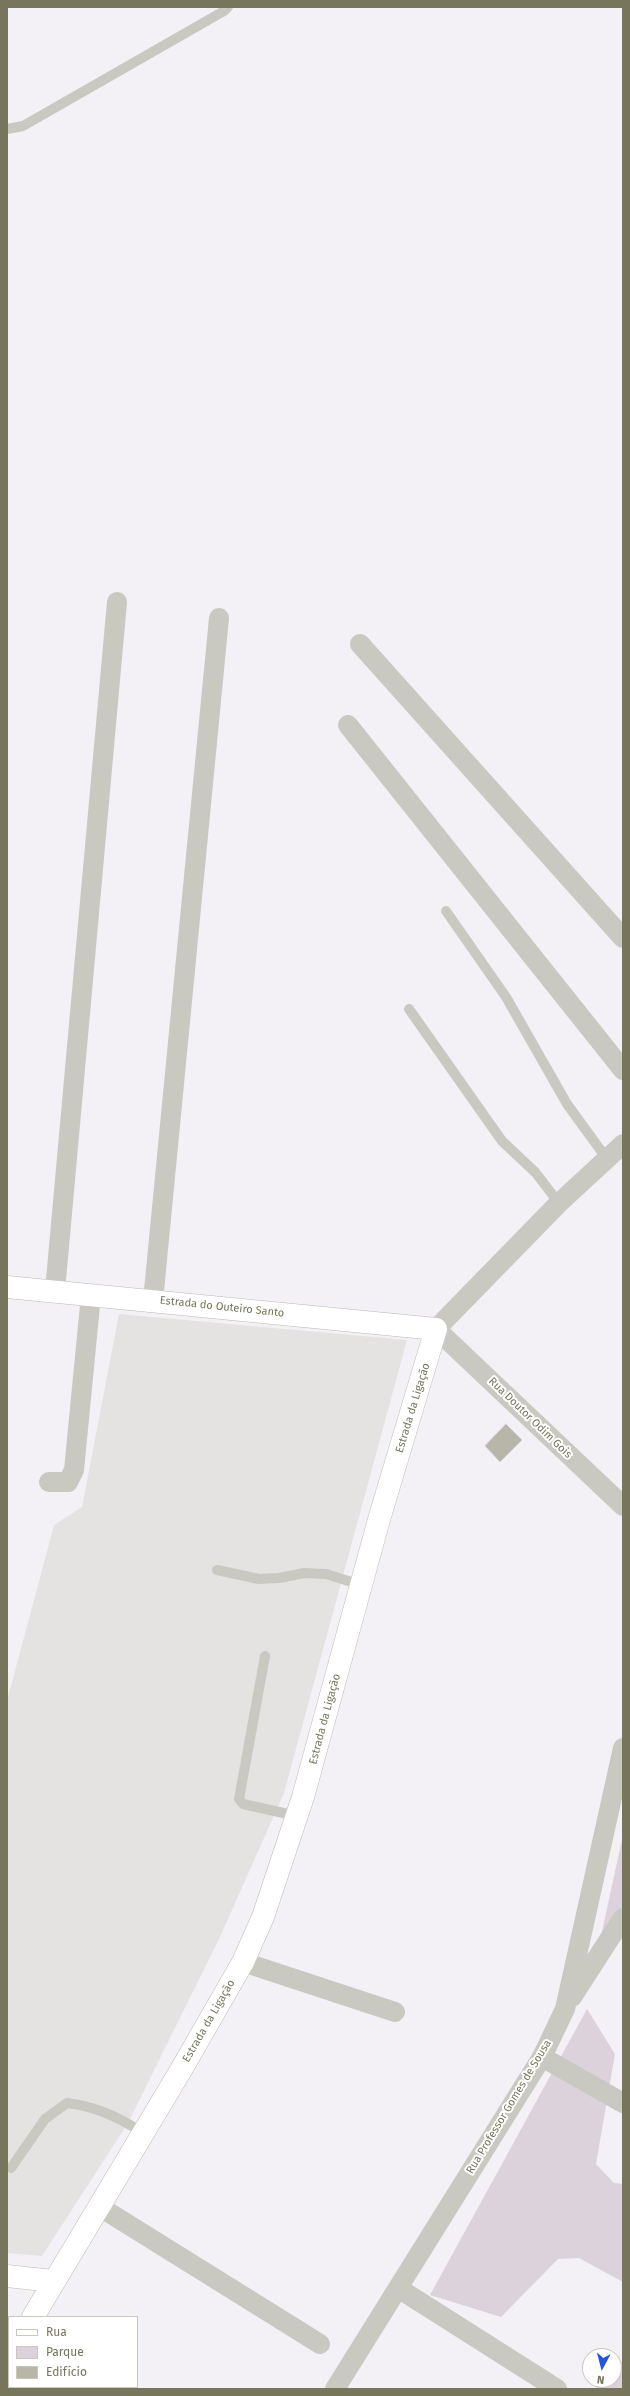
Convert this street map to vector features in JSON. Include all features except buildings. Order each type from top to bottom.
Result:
[{"type":"street","points":[[55,1292],[117,602]]},
{"type":"street","points":[[153,1301],[219,618]]},
{"type":"street","points":[[360,644],[623,938]]},
{"type":"street","points":[[348,725],[623,1070]]},
{"type":"street","name":"Estrada da Ligação","points":[[34,2316],[53,2280],[100,2207],[243,1962],[263,1917],[297,1816],[361,1585],[436,1329],[559,1203],[623,1144]]},
{"type":"street","name":"Estrada do Outeiro Santo","points":[[7,1287],[436,1329]]},
{"type":"street","points":[[49,1482],[68,1482],[74,1470],[92,1295]]},
{"type":"street","name":"Rua Doutor Odim Gois","points":[[436,1329],[623,1506]]},
{"type":"street","name":"Rua Professor Gomes de Sousa","points":[[335,2389],[542,2057],[565,2009],[623,1748]]},
{"type":"street","points":[[565,2009],[623,1918]]},
{"type":"street","points":[[243,1962],[396,2012]]},
{"type":"street","points":[[542,2057],[623,2103]]},
{"type":"street","points":[[100,2207],[320,2344]]},
{"type":"street","points":[[7,2276],[53,2280]]},
{"type":"street","points":[[398,2288],[557,2389]]},
{"type":"lane","points":[[7,129],[23,126],[224,11],[228,7]]},
{"type":"lane","points":[[446,911],[506,997],[567,1104],[607,1159]]},
{"type":"lane","points":[[410,1009],[502,1141],[535,1172],[559,1203]]},
{"type":"lane","points":[[217,1570],[259,1579],[280,1578],[304,1573],[326,1574],[361,1585]]},
{"type":"lane","points":[[265,1656],[239,1799],[243,1804],[297,1816]]},
{"type":"lane","points":[[11,2168],[45,2119],[67,2103],[82,2105],[121,2118],[143,2132]]},
{"type":"shaded area","points":[[119,1314],[407,1340],[284,1793],[220,1937],[128,2123],[42,2256],[7,2253],[7,1701],[54,1525],[82,1507]]},
{"type":"green space","points":[[623,1835],[623,1906],[599,1945]]},
{"type":"green space","points":[[587,2009],[615,2054],[596,2164],[614,2183],[623,2184],[623,2282],[579,2258],[558,2259],[501,2317],[430,2295]]},
{"type":"green space","points":[[623,2360],[623,2389],[595,2389],[622,2388]]}]
